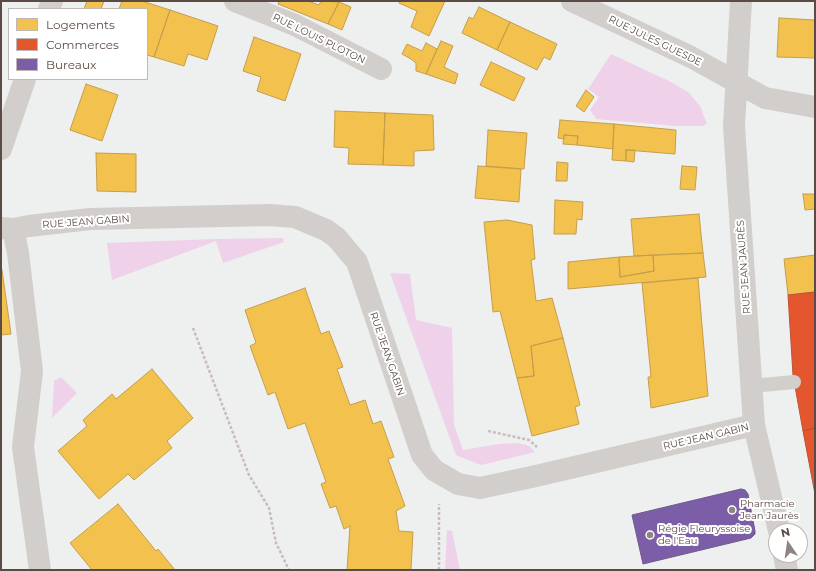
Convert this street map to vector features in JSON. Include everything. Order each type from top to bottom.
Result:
[{"type":"street","name":"RUE LOUIS PLOTON","points":[[235,1],[295,25],[381,69]]},
{"type":"street","name":"RUE JULES GUESDE","points":[[572,1],[691,57],[765,98],[815,107]]},
{"type":"street","name":"RUE JEAN JAURÈS","points":[[741,1],[734,126],[754,425],[776,523]]},
{"type":"street","points":[[1,150],[25,80]]},
{"type":"street","name":"RUE JEAN GABIN","points":[[40,570],[23,447],[32,371],[18,253],[7,229],[90,220],[269,215],[295,217],[313,223],[326,230],[337,238],[356,262],[422,456],[434,470],[458,484],[480,488],[754,425]]},
{"type":"lane","points":[[752,386],[794,382]]},
{"type":"path","points":[[193,328],[249,475],[270,508],[276,543],[289,570]]},
{"type":"path","points":[[488,431],[529,440],[563,470]]},
{"type":"path","points":[[439,570],[439,490],[447,478]]},
{"type":"shaded area","points":[[611,54],[671,82],[688,92],[700,106],[707,124],[702,126],[676,126],[596,119],[590,110],[599,97],[588,89]]},
{"type":"shaded area","points":[[283,238],[284,242],[223,263],[216,241],[112,280],[107,243]]},
{"type":"shaded area","points":[[390,273],[410,274],[416,320],[452,328],[454,425],[463,450],[499,444],[518,443],[529,446],[535,452],[481,465],[456,455]]},
{"type":"shaded area","points":[[61,377],[77,393],[52,418],[54,381]]},
{"type":"shaded area","points":[[447,530],[452,531],[460,570],[445,570]]},
{"type":"building: Logements","points":[[87,1],[104,1],[101,8],[84,8]]},
{"type":"building: Logements","points":[[122,1],[142,1],[170,10],[154,57],[148,55],[148,8],[119,8]]},
{"type":"building: Logements","points":[[279,1],[308,1],[319,5],[321,1],[339,2],[328,24],[278,4]]},
{"type":"building: Logements","points":[[400,1],[445,1],[429,36],[411,27],[417,11],[399,3]]},
{"type":"building: Logements","points":[[339,2],[351,7],[342,30],[328,24]]},
{"type":"building: Logements","points":[[479,7],[510,22],[497,50],[462,33],[469,17],[473,19]]},
{"type":"building: Logements","points":[[170,10],[218,26],[207,60],[188,54],[184,66],[154,57]]},
{"type":"building: Logements","points":[[779,18],[815,20],[815,58],[777,57]]},
{"type":"building: Logements","points":[[510,22],[557,44],[550,60],[544,57],[537,70],[497,50]]},
{"type":"building: Logements","points":[[254,37],[301,54],[285,101],[257,91],[261,77],[243,71]]},
{"type":"building: Logements","points":[[441,41],[453,46],[444,67],[458,74],[455,84],[426,74]]},
{"type":"building: Logements","points":[[426,43],[437,49],[426,74],[416,71],[416,63],[402,54],[407,44],[422,51]]},
{"type":"building: Logements","points":[[491,62],[525,78],[514,101],[480,85]]},
{"type":"building: Logements","points":[[86,84],[118,95],[102,141],[70,130]]},
{"type":"building: Logements","points":[[586,90],[594,97],[584,112],[576,106]]},
{"type":"building: Logements","points":[[335,111],[385,113],[383,165],[348,164],[349,148],[334,147]]},
{"type":"building: Logements","points":[[385,113],[433,115],[434,150],[414,151],[414,166],[383,165]]},
{"type":"building: Logements","points":[[560,120],[614,124],[613,149],[577,145],[578,136],[564,135],[564,139],[558,138]]},
{"type":"building: Logements","points":[[614,124],[676,130],[675,154],[626,150],[626,161],[612,160]]},
{"type":"building: Logements","points":[[488,130],[527,133],[524,169],[486,166]]},
{"type":"building: Logements","points":[[564,135],[578,136],[577,145],[563,144]]},
{"type":"building: Logements","points":[[626,150],[635,150],[634,162],[626,161]]},
{"type":"building: Logements","points":[[96,153],[136,154],[136,192],[97,191]]},
{"type":"building: Logements","points":[[557,162],[568,163],[567,181],[556,181]]},
{"type":"building: Logements","points":[[478,166],[521,169],[519,202],[475,198]]},
{"type":"building: Logements","points":[[682,166],[697,167],[695,190],[680,189]]},
{"type":"building: Logements","points":[[803,194],[815,194],[815,209],[805,210]]},
{"type":"building: Logements","points":[[555,200],[583,202],[582,220],[577,219],[576,234],[554,234]]},
{"type":"building: Logements","points":[[699,214],[703,253],[634,256],[631,219]]},
{"type":"building: Logements","points":[[507,220],[532,225],[535,259],[531,260],[536,301],[552,298],[563,338],[531,346],[534,376],[517,378],[500,311],[493,312],[484,222]]},
{"type":"building: Logements","points":[[703,253],[706,277],[568,289],[568,262],[619,257],[620,277],[654,271],[653,255]]},
{"type":"building: Logements","points":[[653,255],[654,271],[620,277],[619,257]]},
{"type":"building: Logements","points":[[815,255],[815,292],[788,295],[784,259]]},
{"type":"building: Logements","points":[[2,270],[11,334],[1,335],[1,271]]},
{"type":"building: Logements","points":[[698,278],[708,396],[651,408],[648,377],[651,377],[642,283]]},
{"type":"building: Logements","points":[[305,288],[321,334],[329,331],[343,367],[337,369],[350,405],[365,400],[373,424],[381,421],[394,457],[388,459],[405,506],[396,511],[399,531],[413,532],[411,570],[347,570],[350,526],[344,529],[336,506],[330,508],[321,484],[326,482],[305,423],[288,429],[275,392],[268,395],[250,346],[256,343],[245,310]]},
{"type":"building: Logements","points":[[563,338],[580,405],[575,407],[579,424],[532,436],[517,378],[534,376],[531,346]]},
{"type":"building: Logements","points":[[152,369],[193,418],[167,441],[172,448],[134,480],[128,474],[99,499],[58,451],[87,426],[83,420],[112,394],[116,399]]},
{"type":"building: Logements","points":[[118,504],[156,551],[158,549],[175,570],[92,570],[70,543]]},
{"type":"building: Commerces","points":[[815,292],[815,428],[803,431],[793,375],[788,295]]},
{"type":"building: Commerces","points":[[815,428],[815,494],[803,431]]},
{"type":"building: Bureaux","points":[[741,489],[745,490],[748,494],[755,531],[755,534],[751,538],[643,564],[632,515]]},
{"type":"place","name":"Pharmacie Jean Jaurès","points":[[732,510]]},
{"type":"place","name":"Régie Fleuryssoise de l'Eau","points":[[650,535]]}]
